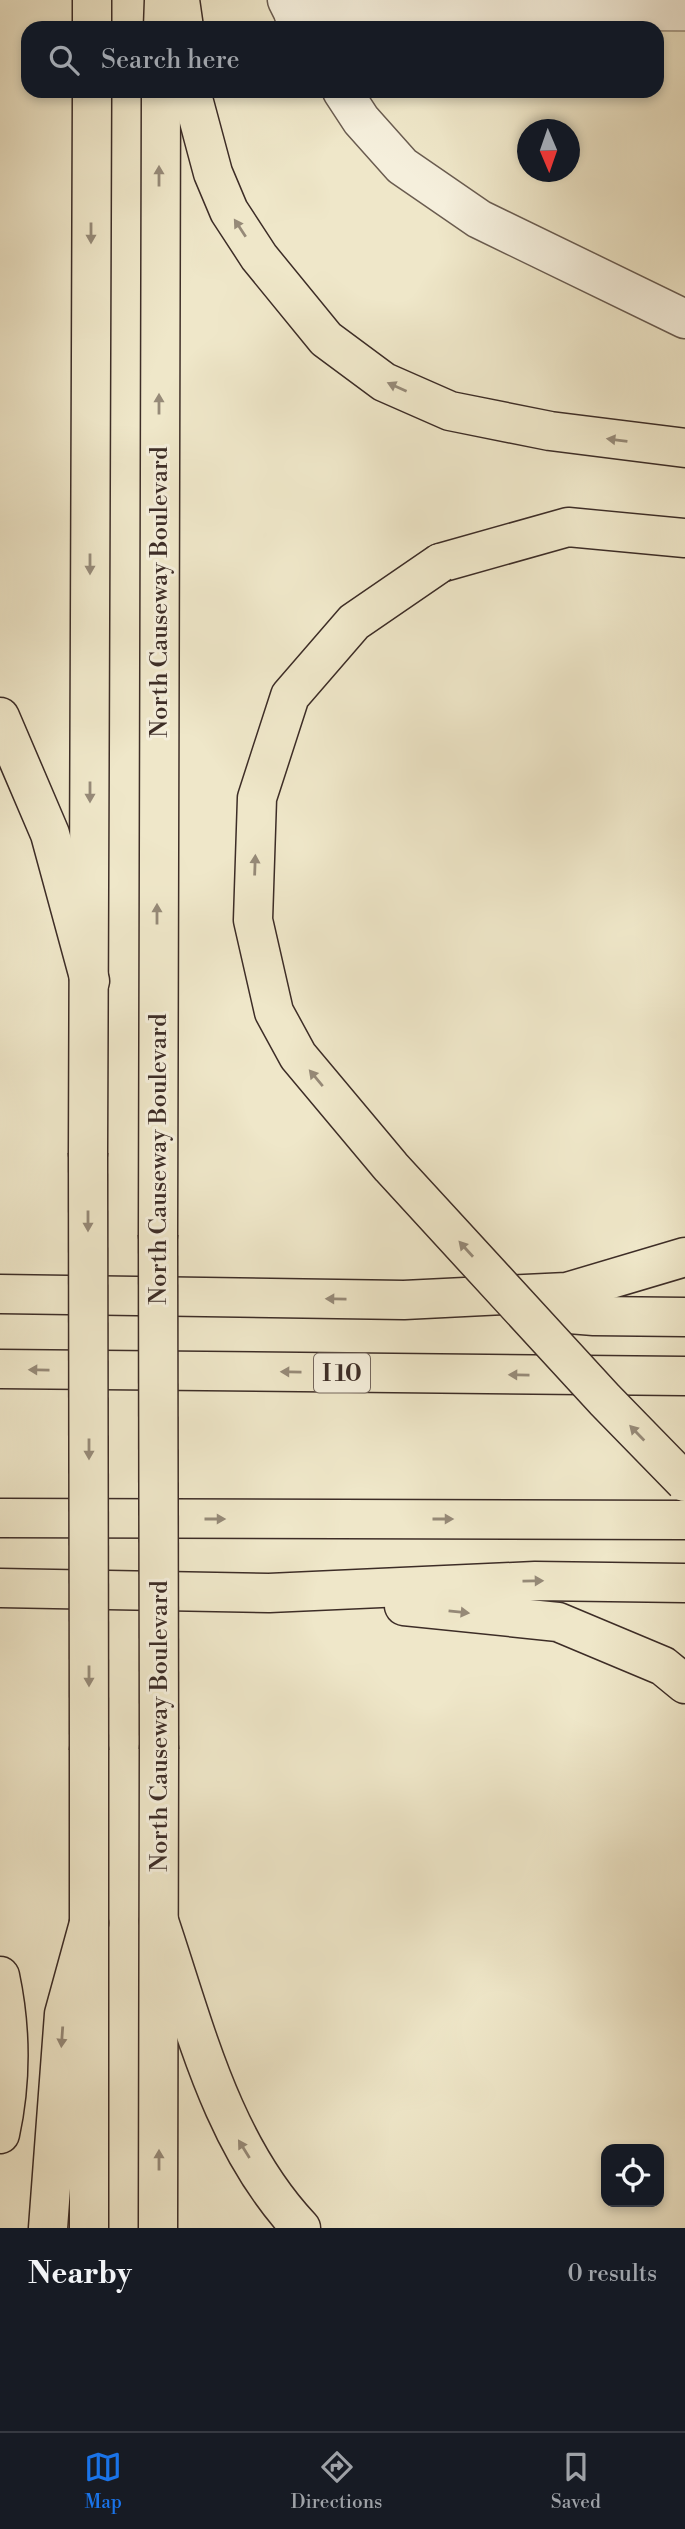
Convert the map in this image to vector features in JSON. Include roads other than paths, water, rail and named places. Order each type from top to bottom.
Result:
[{"type":"highway","points":[[92,0],[92,21]]},
{"type":"highway","points":[[163,21],[164,0]]},
{"type":"highway","points":[[180,0],[183,21]]},
{"type":"highway","points":[[89,2228],[92,98]]},
{"type":"highway","name":"North Causeway Boulevard","points":[[158,2228],[157,1048],[161,98]]},
{"type":"highway","points":[[193,98],[213,173],[229,211],[259,257],[326,339],[384,382],[450,411],[551,431],[685,448]]},
{"type":"highway","points":[[685,538],[568,527],[440,563],[354,622],[290,696],[257,798],[253,920],[274,1012],[298,1056],[391,1167],[605,1400],[685,1482]]},
{"type":"highway","points":[[0,717],[50,834],[90,981]]},
{"type":"highway","points":[[0,1294],[404,1300],[567,1292],[685,1257]]},
{"type":"highway","points":[[404,1300],[594,1316],[685,1317]]},
{"type":"highway","name":"I 10","points":[[0,1369],[685,1376]]},
{"type":"highway","points":[[0,1518],[685,1520]]},
{"type":"highway","points":[[0,1588],[270,1592],[535,1581],[685,1583]]},
{"type":"highway","points":[[270,1592],[558,1622],[663,1666],[685,1684]]},
{"type":"highway","points":[[159,1921],[219,2099],[239,2142],[291,2217]]},
{"type":"highway","points":[[48,2228],[64,2014],[89,1923]]},
{"type":"highway","points":[[0,1976],[7,2011],[5,2109],[0,2134]]},
{"type":"street","points":[[294,15],[346,11],[685,12]]},
{"type":"street","points":[[347,98],[361,120],[402,166],[479,219],[685,318]]}]
